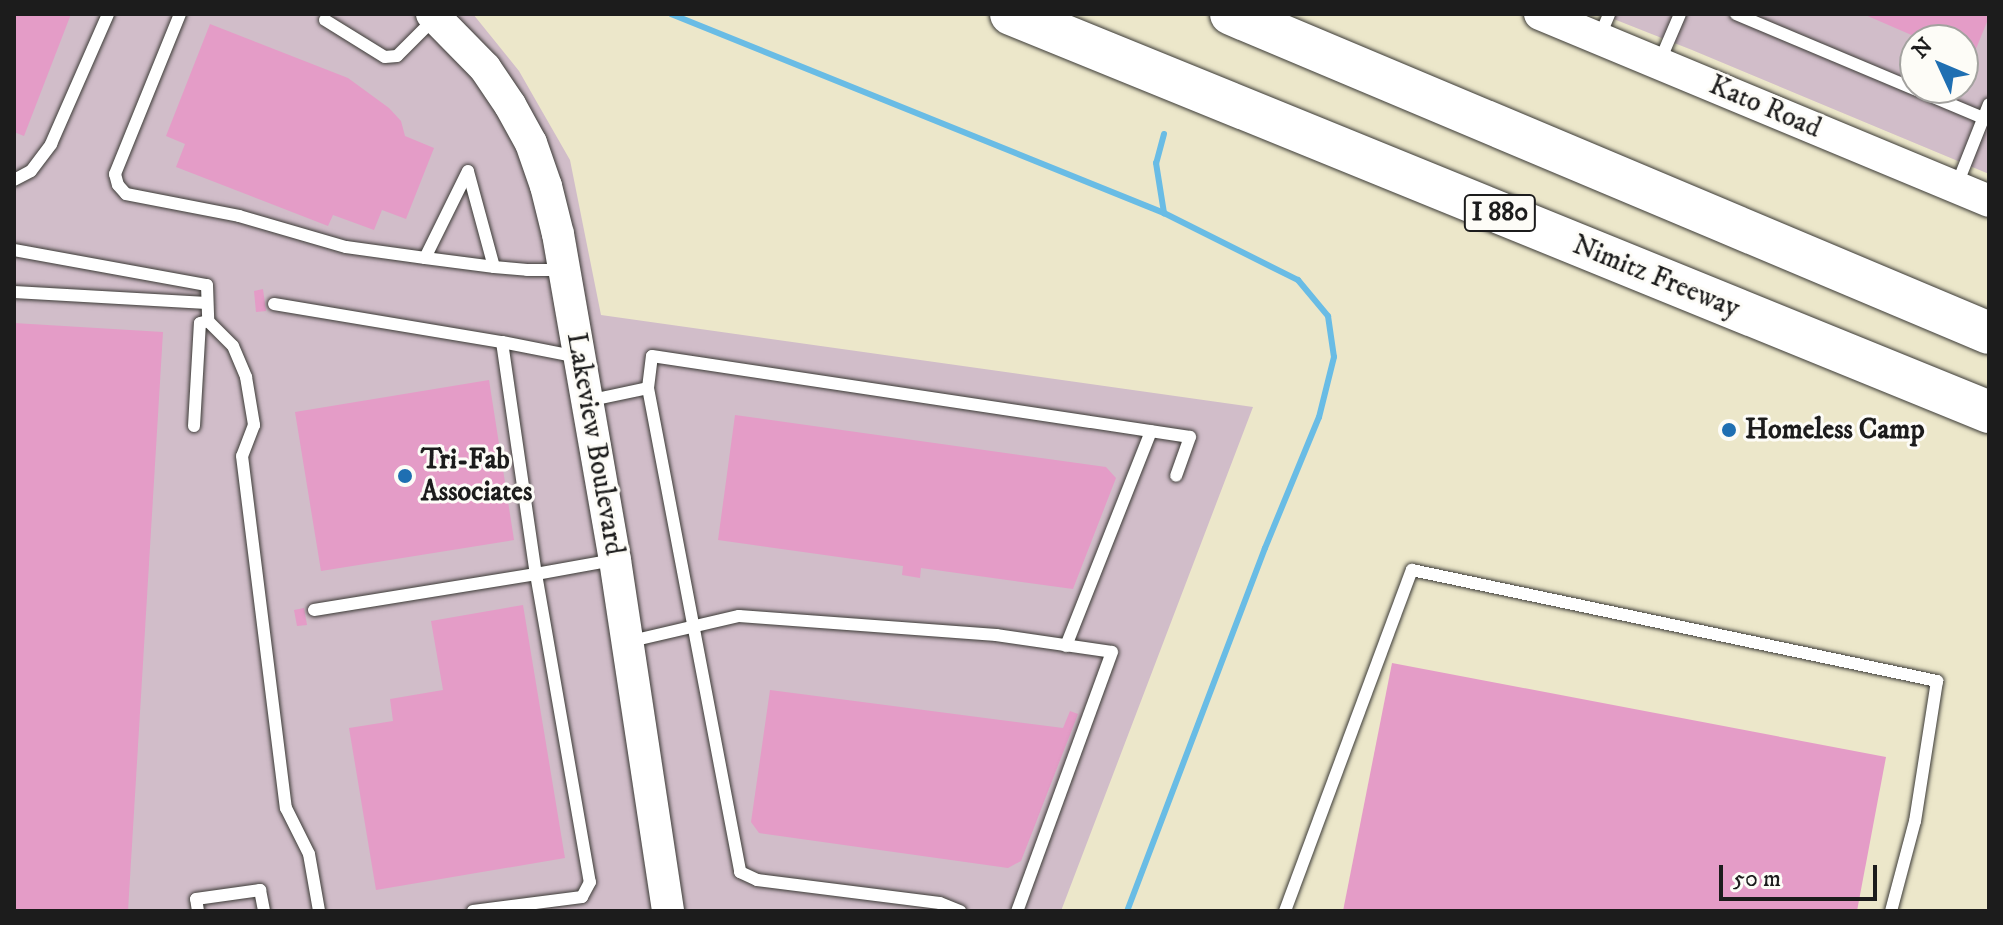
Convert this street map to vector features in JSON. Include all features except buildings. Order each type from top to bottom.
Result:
[{"type":"highway","name":"Nimitz Freeway","points":[[1011,14],[1989,412]]},
{"type":"highway","points":[[1231,14],[1989,333]]},
{"type":"street","name":"Kato Road","points":[[1540,14],[1604,26],[1659,63],[1989,201]]},
{"type":"street","name":"Lakeview Boulevard","points":[[434,16],[485,68],[531,143],[555,222],[615,560],[668,911]]},
{"type":"lane","points":[[14,180],[31,171],[51,144],[108,14]]},
{"type":"lane","points":[[180,14],[115,174],[118,185],[126,194],[239,216],[335,245],[494,267],[563,270]]},
{"type":"lane","points":[[1659,63],[1680,14]]},
{"type":"lane","points":[[1736,14],[1983,118]]},
{"type":"lane","points":[[325,20],[379,55],[391,57],[403,51],[434,16]]},
{"type":"lane","points":[[1956,187],[1989,104]]},
{"type":"lane","points":[[425,258],[468,171],[494,267]]},
{"type":"lane","points":[[14,250],[207,285],[208,321],[233,346],[246,377],[254,425],[242,456],[286,808],[309,854],[319,911]]},
{"type":"lane","points":[[14,292],[207,303]]},
{"type":"lane","points":[[274,304],[579,358]]},
{"type":"lane","points":[[194,426],[200,323],[208,321]]},
{"type":"lane","points":[[473,911],[582,897],[590,882],[536,574],[502,342]]},
{"type":"lane","points":[[960,911],[940,903],[757,880],[740,872],[648,388],[652,356],[1190,437],[1176,476]]},
{"type":"lane","points":[[587,401],[648,388]]},
{"type":"lane","points":[[1066,646],[1151,431]]},
{"type":"lane","points":[[314,610],[615,560]]},
{"type":"lane","points":[[1285,911],[1412,570],[1937,681],[1915,821],[1891,911]]},
{"type":"lane","points":[[627,642],[739,616],[996,635],[1112,652],[1017,911]]},
{"type":"lane","points":[[198,911],[196,899],[260,890],[264,911]]},
{"type":"shaded area","points":[[14,14],[473,14],[519,71],[570,160],[601,315],[1253,407],[1061,911],[14,911]]},
{"type":"shaded area","points":[[1601,14],[1989,14],[1989,174],[1692,50]]},
{"type":"waterway","points":[[671,14],[1164,213],[1298,280],[1328,316],[1334,357],[1319,417],[1265,548],[1127,911]]},
{"type":"waterway","points":[[1164,134],[1156,163],[1164,213]]},
{"type":"place","name":"Homeless Camp","points":[[1729,430]]},
{"type":"place","name":"Tri-Fab Associates","points":[[405,476]]}]
